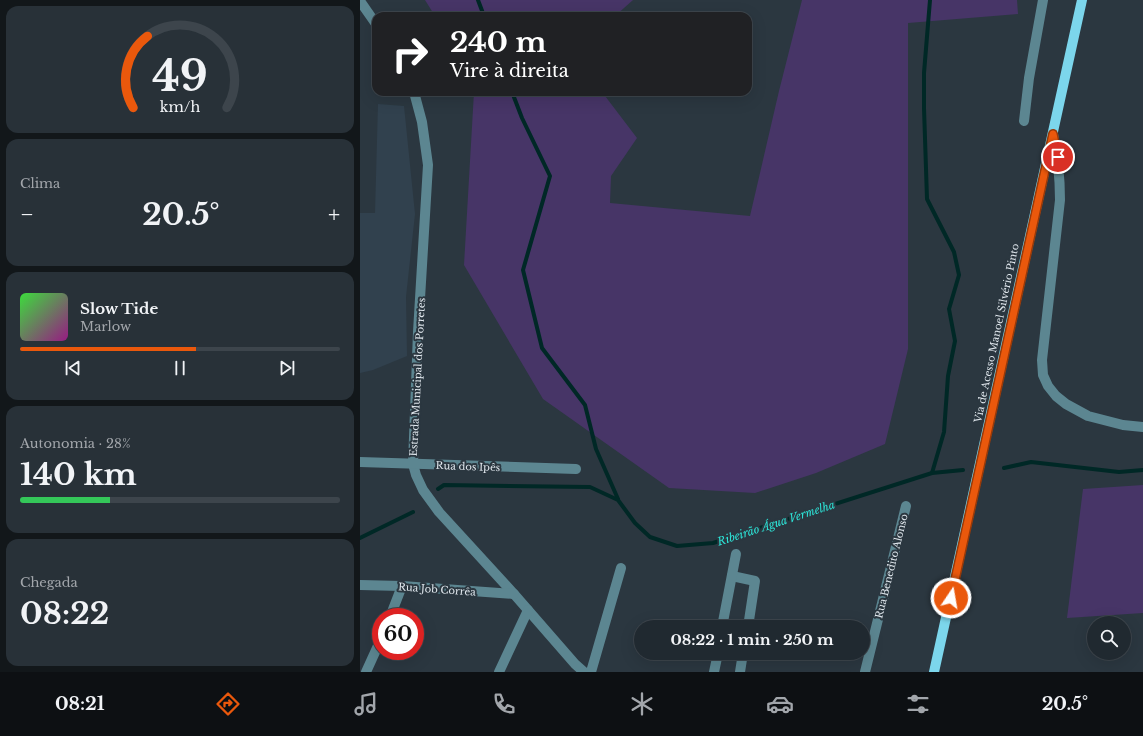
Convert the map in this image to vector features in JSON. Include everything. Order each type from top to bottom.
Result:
[{"type":"main road","name":"Via de Acesso Manoel Silvério Pinto","points":[[934,672],[1082,0]]},
{"type":"street","points":[[1024,121],[1029,78],[1043,0]]},
{"type":"street","points":[[360,1],[372,18]]},
{"type":"street","name":"Estrada Municipal dos Porretes","points":[[415,96],[422,122],[428,165],[418,332],[413,464],[416,475],[423,490],[439,512],[584,672]]},
{"type":"street","points":[[1053,134],[1058,157],[1060,200],[1042,360],[1043,375],[1048,386],[1056,396],[1066,404],[1088,416],[1123,425],[1143,426]]},
{"type":"street","name":"Rua dos Ipês","points":[[360,462],[576,469]]},
{"type":"street","name":"Rua Benedito Alonso","points":[[865,672],[906,506]]},
{"type":"street","points":[[723,620],[736,554]]},
{"type":"street","points":[[591,672],[621,568]]},
{"type":"street","points":[[732,576],[755,581],[749,620]]},
{"type":"street","name":"Rua Job Corrêa","points":[[360,585],[402,586],[514,594]]},
{"type":"street","points":[[393,608],[402,586]]},
{"type":"street","points":[[499,672],[528,610]]},
{"type":"street","points":[[366,672],[372,659]]},
{"type":"street","points":[[714,672],[717,660]]},
{"type":"street","points":[[740,672],[742,660]]},
{"type":"shaded area","points":[[425,0],[633,0],[620,12],[432,12]]},
{"type":"shaded area","points":[[802,0],[1017,0],[1018,14],[908,23],[908,349],[885,444],[816,473],[755,493],[669,488],[543,399],[464,265],[474,96],[605,96],[637,138],[611,176],[610,203],[750,216]]},
{"type":"shaded area","points":[[378,104],[404,106],[415,214],[406,297],[407,356],[373,370],[360,373],[360,213],[375,213]]},
{"type":"shaded area","points":[[1143,485],[1143,613],[1067,618],[1083,489]]},
{"type":"waterway","points":[[478,0],[482,12]]},
{"type":"waterway","points":[[930,0],[924,73],[927,199],[954,252],[959,275],[949,309],[955,341],[948,376],[944,432],[932,473]]},
{"type":"waterway","points":[[514,96],[522,118],[550,176],[523,270],[542,348],[585,405],[596,449],[618,499]]},
{"type":"waterway","name":"Ribeirão Água Vermelha","points":[[1004,468],[1031,462],[1119,472],[1143,470]]},
{"type":"waterway","name":"Ribeirão Água Vermelha","points":[[438,489],[444,485],[590,487],[618,500],[635,523],[650,537],[677,546],[713,543],[932,473],[963,470]]},
{"type":"waterway","name":"Ribeirão Água Vermelha","points":[[360,538],[413,512]]},
{"type":"route","points":[[951,598],[1053,134],[1058,157]]}]
